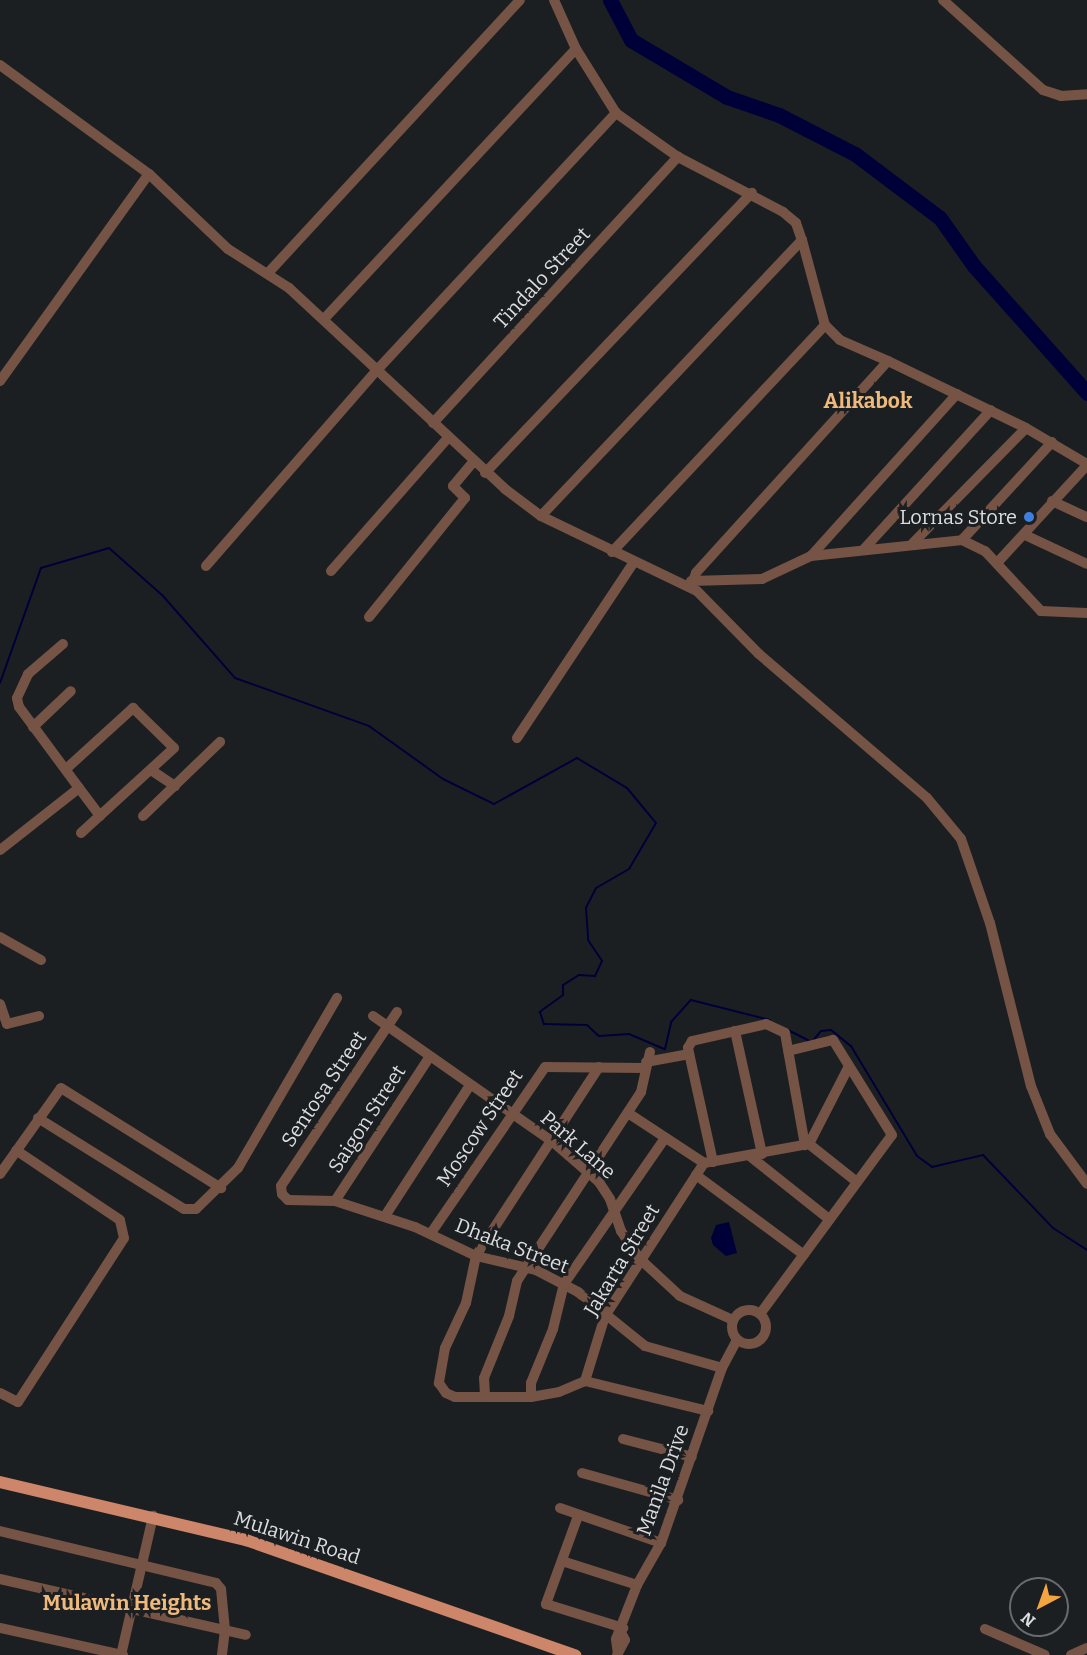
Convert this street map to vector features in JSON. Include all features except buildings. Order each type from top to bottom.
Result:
[{"type":"main road","name":"Mulawin Road","points":[[0,1482],[153,1516],[246,1540],[575,1655]]},
{"type":"street","points":[[269,272],[520,0]]},
{"type":"street","points":[[554,0],[576,49],[616,113],[678,157],[752,193],[796,223],[825,325],[840,340],[991,410],[1052,442],[1087,464],[997,563]]},
{"type":"street","points":[[943,0],[1043,90],[1061,96],[1087,94]]},
{"type":"street","points":[[324,319],[576,49]]},
{"type":"street","points":[[0,65],[149,174],[228,249],[269,272],[378,369],[473,462],[541,516],[634,562],[691,584],[729,620],[759,654],[927,798],[962,839],[990,923],[1031,1086],[1050,1134],[1087,1184]]},
{"type":"street","points":[[206,566],[378,369],[616,113]]},
{"type":"street","name":"Tindalo Street","points":[[433,423],[678,157]]},
{"type":"street","points":[[0,381],[149,174]]},
{"type":"street","points":[[485,472],[752,193]]},
{"type":"street","points":[[541,516],[802,240]]},
{"type":"street","points":[[612,552],[825,325]]},
{"type":"street","points":[[691,584],[888,361]]},
{"type":"street","points":[[811,556],[957,394]]},
{"type":"street","points":[[864,549],[991,410]]},
{"type":"street","points":[[913,543],[1026,428]]},
{"type":"street","points":[[331,571],[448,438]]},
{"type":"street","points":[[962,540],[1052,442]]},
{"type":"street","points":[[369,617],[465,498],[453,486],[473,462]]},
{"type":"street","points":[[1052,501],[1087,518]]},
{"type":"street","points":[[1025,534],[1087,564]]},
{"type":"street","points":[[691,584],[762,579],[811,556],[913,543],[962,540],[985,551],[1041,611],[1087,613]]},
{"type":"street","points":[[517,738],[634,562]]},
{"type":"street","points":[[63,644],[28,674],[19,688],[19,707],[100,816]]},
{"type":"street","points":[[33,727],[71,691]]},
{"type":"street","points":[[66,769],[133,708],[174,748],[81,833]]},
{"type":"street","points":[[143,816],[220,742]]},
{"type":"street","points":[[151,770],[175,786]]},
{"type":"street","points":[[0,850],[79,788]]},
{"type":"street","points":[[0,937],[41,960]]},
{"type":"street","points":[[38,1118],[184,1209],[195,1209],[221,1188],[238,1168],[337,998]]},
{"type":"street","points":[[0,1004],[7,1024],[39,1016]]},
{"type":"street","name":"Sentosa Street","points":[[281,1186],[397,1012]]},
{"type":"street","name":"Park Lane","points":[[373,1016],[386,1028],[553,1142],[588,1172],[604,1190],[640,1260],[680,1296],[733,1320]]},
{"type":"street","points":[[708,1163],[689,1054],[692,1041],[766,1024],[785,1033],[807,1144],[857,1182]]},
{"type":"street","points":[[735,1031],[757,1156],[829,1219]]},
{"type":"street","points":[[760,1314],[892,1136],[848,1068],[833,1040],[788,1052]]},
{"type":"street","name":"Moscow Street","points":[[430,1233],[545,1067],[599,1067],[689,1054]]},
{"type":"street","name":"Saigon Street","points":[[336,1200],[429,1058]]},
{"type":"street","points":[[485,1396],[484,1378],[524,1268],[641,1092],[647,1061]]},
{"type":"street","points":[[599,1067],[553,1142],[476,1256],[466,1303],[439,1370],[439,1383],[446,1393],[455,1397],[531,1397],[559,1392],[585,1381],[708,1411]]},
{"type":"street","points":[[628,1113],[708,1163],[757,1156],[807,1144],[848,1068]]},
{"type":"street","points":[[385,1216],[470,1085]]},
{"type":"street","points":[[0,1174],[57,1091],[66,1089],[221,1188]]},
{"type":"street","points":[[531,1397],[531,1383],[553,1329],[564,1284],[615,1215],[665,1138]]},
{"type":"street","points":[[0,1393],[18,1402],[124,1238],[120,1220],[16,1150]]},
{"type":"street","name":"Jakarta Street","points":[[585,1381],[605,1316],[696,1174],[708,1163]]},
{"type":"street","points":[[696,1174],[804,1255]]},
{"type":"street","name":"Dhaka Street","points":[[281,1186],[288,1200],[336,1200],[430,1233],[476,1256],[524,1268],[564,1284],[645,1346],[722,1368]]},
{"type":"street","points":[[745,1310],[760,1314],[765,1323],[762,1338],[747,1344],[737,1340],[732,1330],[733,1320],[745,1310]]},
{"type":"street","name":"Manila Drive","points":[[617,1655],[614,1647],[637,1585],[661,1543],[678,1500],[722,1368],[737,1340]]},
{"type":"street","points":[[623,1439],[692,1457]]},
{"type":"street","points":[[582,1473],[678,1500]]},
{"type":"street","points":[[560,1508],[661,1543]]},
{"type":"street","points":[[0,1628],[122,1655],[153,1516]]},
{"type":"street","points":[[578,1516],[546,1604],[622,1630]]},
{"type":"street","points":[[0,1531],[216,1583],[221,1589],[225,1630],[222,1655]]},
{"type":"street","points":[[562,1561],[637,1585]]},
{"type":"street","points":[[0,1579],[246,1635]]},
{"type":"street","points":[[985,1629],[1045,1655]]},
{"type":"street","points":[[1071,1655],[1087,1648]]},
{"type":"shaded area","points":[[729,1222],[737,1253],[726,1256],[713,1245],[711,1238],[716,1225]]},
{"type":"waterway","points":[[610,0],[631,40],[727,97],[779,115],[855,154],[940,218],[974,266],[1087,393]]},
{"type":"waterway","points":[[0,683],[41,568],[109,548],[163,596],[235,678],[369,726],[443,779],[494,804],[577,758],[627,788],[656,823],[629,869],[596,888],[586,908],[588,940],[602,961],[595,976],[579,975],[563,985],[563,995],[540,1012],[544,1024],[587,1025],[599,1036],[629,1034],[665,1049],[671,1022],[691,1000],[770,1020]]},
{"type":"waterway","points":[[788,1030],[812,1042],[821,1031],[831,1030],[851,1046],[917,1156],[932,1167],[983,1155],[1053,1228],[1087,1250]]},
{"type":"place","name":"Lornas Store","points":[[1029,517]]},
{"type":"district","name":"Alikabok","points":[[868,401]]},
{"type":"district","name":"Mulawin Heights","points":[[127,1603]]}]
